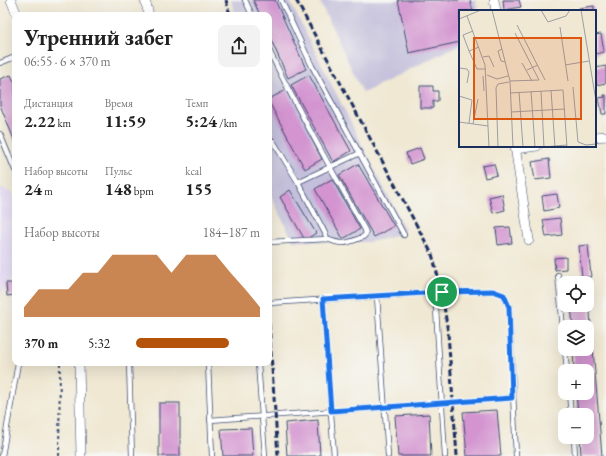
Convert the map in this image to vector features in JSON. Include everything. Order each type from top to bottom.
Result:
[{"type":"street","points":[[11,0],[16,12]]},
{"type":"street","points":[[145,0],[148,12]]},
{"type":"street","points":[[494,0],[496,10]]},
{"type":"street","points":[[596,137],[606,136]]},
{"type":"street","points":[[526,147],[515,148],[529,240]]},
{"type":"street","points":[[79,366],[81,456]]},
{"type":"lane","points":[[245,0],[251,12]]},
{"type":"lane","points":[[281,0],[312,66],[404,234]]},
{"type":"lane","points":[[272,57],[366,234],[364,237],[344,244],[327,240],[272,242]]},
{"type":"lane","points":[[0,64],[12,58]]},
{"type":"lane","points":[[0,134],[12,163]]},
{"type":"lane","points":[[273,140],[298,182],[325,233],[327,240]]},
{"type":"lane","points":[[298,182],[360,153]]},
{"type":"lane","points":[[558,275],[566,364]]},
{"type":"lane","points":[[272,303],[435,292],[493,291],[504,295],[509,307],[512,398],[516,456]]},
{"type":"lane","points":[[435,292],[445,456]]},
{"type":"lane","points":[[377,296],[388,456]]},
{"type":"lane","points":[[323,299],[334,456]]},
{"type":"lane","points":[[2,456],[17,366]]},
{"type":"lane","points":[[129,366],[132,456]]},
{"type":"lane","points":[[208,366],[212,456]]},
{"type":"lane","points":[[258,366],[265,456]]},
{"type":"lane","points":[[210,420],[512,398]]},
{"type":"lane","points":[[574,444],[575,456]]},
{"type":"path","points":[[59,456],[60,366]]},
{"type":"shaded area","points":[[231,0],[289,0],[405,230],[388,238],[369,242],[293,241],[272,198],[272,12],[234,12]]},
{"type":"shaded area","points":[[319,0],[475,0],[478,10],[459,10],[459,45],[363,93]]},
{"type":"shaded area","points":[[0,187],[12,193],[12,281],[0,295]]},
{"type":"building","points":[[253,0],[275,0],[306,69],[288,78],[272,42],[272,12],[259,12]]},
{"type":"building","points":[[398,0],[470,0],[473,10],[459,10],[459,42],[409,53]]},
{"type":"building","points":[[503,0],[519,0],[521,7],[504,10]]},
{"type":"building","points":[[594,6],[594,10],[580,10],[579,8]]},
{"type":"building","points":[[601,34],[604,52],[596,54],[596,35]]},
{"type":"building","points":[[606,66],[606,83],[596,85],[596,68]]},
{"type":"building","points":[[11,75],[12,77],[12,135],[0,105],[0,79]]},
{"type":"building","points":[[309,75],[351,151],[333,162],[291,85]]},
{"type":"building","points":[[420,86],[433,86],[433,91],[438,91],[438,101],[433,101],[433,108],[420,108]]},
{"type":"building","points":[[286,90],[322,159],[305,169],[272,108],[272,97]]},
{"type":"building","points":[[604,95],[606,95],[606,114],[602,114],[599,98],[605,97]]},
{"type":"building","points":[[420,148],[424,159],[410,164],[406,153]]},
{"type":"building","points":[[549,159],[551,178],[535,180],[532,162]]},
{"type":"building","points":[[358,164],[394,226],[374,237],[339,175]]},
{"type":"building","points":[[494,164],[497,175],[485,178],[482,166]]},
{"type":"building","points":[[332,179],[360,229],[343,239],[315,189]]},
{"type":"building","points":[[290,190],[316,233],[305,240],[280,197]]},
{"type":"building","points":[[502,194],[505,210],[493,213],[489,197]]},
{"type":"building","points":[[557,194],[559,208],[544,211],[542,196]]},
{"type":"building","points":[[560,218],[562,235],[546,237],[543,220]]},
{"type":"building","points":[[510,227],[512,243],[498,245],[496,228]]},
{"type":"building","points":[[588,245],[591,276],[582,276],[579,246]]},
{"type":"building","points":[[566,257],[566,269],[555,270],[554,258]]},
{"type":"building","points":[[6,283],[12,283],[12,295],[7,296]]},
{"type":"building","points":[[572,312],[590,312],[591,320],[572,320]]},
{"type":"building","points":[[573,356],[594,356],[602,456],[581,456],[580,444],[594,444],[594,408],[577,408],[577,400],[594,400],[594,364],[574,364]]},
{"type":"building","points":[[159,403],[180,403],[180,456],[159,456]]},
{"type":"building","points":[[497,410],[501,456],[467,456],[463,412]]},
{"type":"building","points":[[429,414],[431,456],[398,456],[395,416]]},
{"type":"building","points":[[318,420],[320,456],[287,456],[285,423]]},
{"type":"building","points":[[251,428],[253,456],[223,456],[221,429]]},
{"type":"railway","points":[[226,0],[229,12]]},
{"type":"railway","points":[[296,0],[432,254],[442,292],[448,333],[457,456]]},
{"type":"railway","points":[[272,366],[278,456]]},
{"type":"route","points":[[493,291],[504,295],[509,307],[512,398],[331,411],[323,299],[442,292],[493,291]]}]
